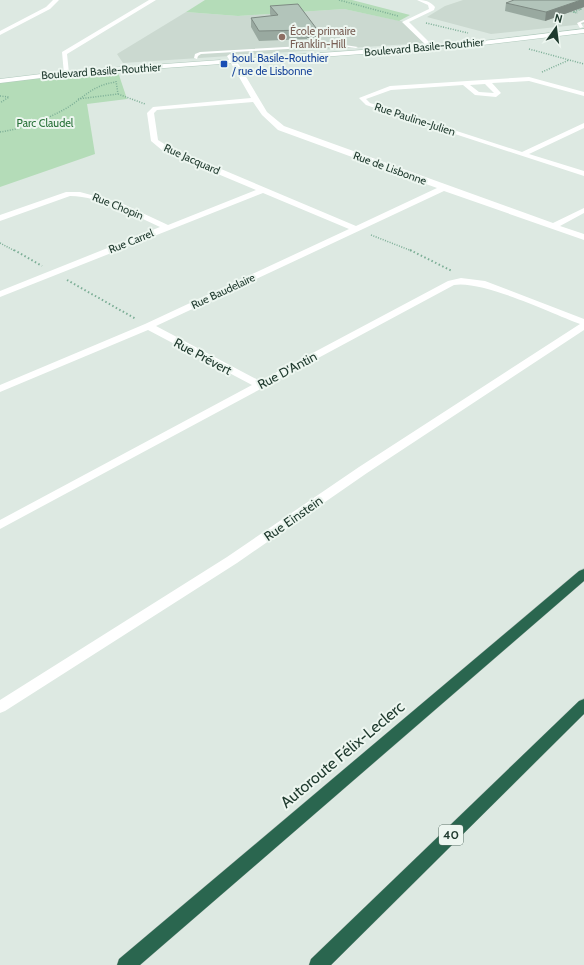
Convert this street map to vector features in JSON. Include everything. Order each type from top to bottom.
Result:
[{"type":"highway","name":"Autoroute Félix-Leclerc","points":[[129,962],[584,574]]},
{"type":"highway","name":"40","points":[[318,965],[584,705]]},
{"type":"street","points":[[0,33],[48,8],[56,0]]},
{"type":"street","points":[[66,71],[64,53],[153,0]]},
{"type":"street","points":[[420,0],[430,4],[432,7],[430,10],[405,22],[425,43],[431,47]]},
{"type":"street","name":"Boulevard Basile-Routhier","points":[[0,76],[196,58],[232,59],[362,53],[431,47],[583,27]]},
{"type":"street","name":"Boulevard Basile-Routhier","points":[[0,81],[66,71],[117,69],[356,47],[425,43],[583,27]]},
{"type":"street","points":[[356,47],[362,53]]},
{"type":"street","name":"Rue de Lisbonne","points":[[232,59],[255,100],[270,121],[281,128],[444,188],[584,237]]},
{"type":"street","name":"Rue Pauline-Julien","points":[[584,94],[529,78],[390,88],[362,98],[368,104],[584,174]]},
{"type":"street","points":[[464,83],[477,94],[496,95],[498,93],[486,81]]},
{"type":"street","points":[[156,108],[255,100]]},
{"type":"street","name":"Rue Jacquard","points":[[156,108],[150,113],[155,141],[166,149],[356,229]]},
{"type":"street","points":[[523,154],[584,125]]},
{"type":"street","name":"Rue Baudelaire","points":[[0,389],[148,326],[444,188]]},
{"type":"street","name":"Rue Carrel","points":[[0,294],[262,190]]},
{"type":"street","name":"Rue Chopin","points":[[0,218],[69,194],[80,192],[94,196],[166,227]]},
{"type":"street","points":[[554,226],[584,210]]},
{"type":"street","name":"Rue D'Antin","points":[[0,525],[451,283],[467,281],[482,283],[584,322]]},
{"type":"street","name":"Rue Prévert","points":[[148,326],[259,385]]},
{"type":"street","name":"Rue Einstein","points":[[0,707],[232,560],[363,470],[584,326]]},
{"type":"lane","points":[[196,58],[196,55],[200,53],[338,45],[356,47]]},
{"type":"path","points":[[339,0],[409,19],[488,37]]},
{"type":"path","points":[[574,12],[581,10],[578,9]]},
{"type":"path","points":[[563,10],[579,14]]},
{"type":"path","points":[[527,48],[584,64]]},
{"type":"path","points":[[529,78],[569,60]]},
{"type":"path","points":[[117,69],[113,72],[118,94]]},
{"type":"path","points":[[0,132],[39,120],[65,109],[96,85],[116,82]]},
{"type":"path","points":[[78,99],[118,94],[156,108]]},
{"type":"path","points":[[0,96],[9,97],[0,103]]},
{"type":"path","points":[[356,229],[416,253],[454,272],[467,281]]},
{"type":"path","points":[[0,243],[148,326]]},
{"type":"shaded area","points":[[463,0],[584,0],[584,24],[491,34],[427,17],[445,6]]},
{"type":"shaded area","name":"École primaire Franklin-Hill","points":[[344,9],[405,22],[425,43],[123,63],[117,54],[186,12],[238,16]]},
{"type":"green space","points":[[205,0],[352,0],[410,15],[399,21],[344,9],[238,16],[186,12]]},
{"type":"green space","name":"Parc Claudel","points":[[117,69],[127,99],[87,104],[95,154],[0,187],[0,81]]},
{"type":"building","points":[[514,0],[581,0],[546,12],[506,3]]},
{"type":"building","points":[[298,4],[316,28],[307,28],[308,30],[259,31],[251,18],[278,15],[270,6]]},
{"type":"place","name":"École primaire Franklin-Hill","points":[[282,37]]},
{"type":"place","name":"boul. Basile-Routhier / rue de Lisbonne","points":[[224,64]]}]
